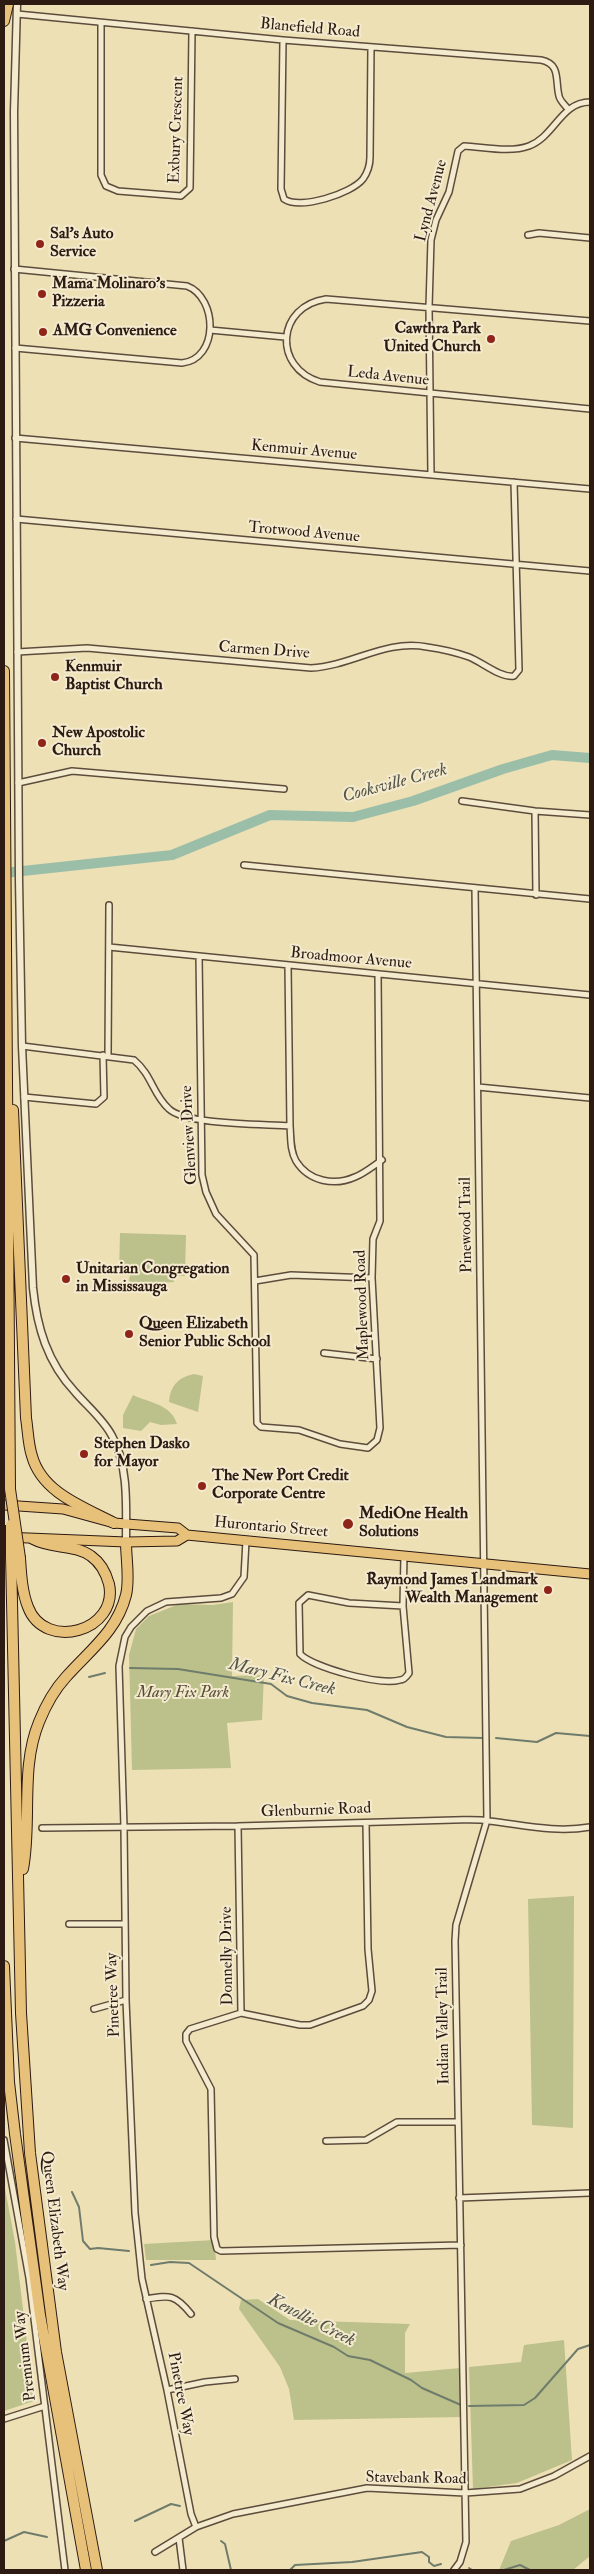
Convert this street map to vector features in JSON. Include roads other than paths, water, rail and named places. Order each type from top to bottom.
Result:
[{"type":"highway","points":[[4,21],[8,4]]},
{"type":"highway","name":"Queen Elizabeth Way","points":[[4,671],[8,1064],[6,1177],[10,1489],[15,1557],[12,1678],[20,1890],[23,2060],[30,2153],[56,2352],[97,2570]]},
{"type":"highway","points":[[8,1064],[12,1090],[24,1317],[26,1418],[32,1455],[41,1476],[54,1489],[114,1523]]},
{"type":"highway","points":[[15,1557],[28,1608],[44,1625],[64,1632],[77,1631],[92,1626],[103,1615],[109,1601],[110,1591],[106,1573],[98,1562],[90,1555],[80,1551],[43,1544],[33,1539]]},
{"type":"highway","points":[[20,1890],[26,1854],[29,1769],[39,1722],[64,1678],[107,1636],[119,1616],[127,1593],[126,1542]]},
{"type":"highway","name":"Queen Elizabeth Way","points":[[4,1966],[9,2082],[16,2144],[40,2315],[86,2570]]},
{"type":"main road","name":"Hurontario Street","points":[[4,1505],[63,1510],[114,1523],[178,1528],[187,1535],[590,1574]]},
{"type":"main road","name":"Hurontario Street","points":[[4,1537],[126,1542],[178,1541],[187,1535]]},
{"type":"street","points":[[17,4],[14,112],[14,269],[18,856],[24,1098],[36,1320],[47,1350],[65,1382],[108,1430],[115,1442],[122,1463],[126,1542]]},
{"type":"street","name":"Blanefield Road","points":[[17,14],[282,40],[546,62],[556,70],[559,99],[568,109]]},
{"type":"street","name":"Exbury Crescent","points":[[101,23],[101,176],[106,186],[118,191],[181,196],[190,188],[192,30]]},
{"type":"street","points":[[282,40],[281,189],[284,199],[291,203],[320,200],[341,193],[358,183],[367,172],[370,157],[371,47]]},
{"type":"street","points":[[568,109],[581,103],[590,102]]},
{"type":"street","name":"Lynd Avenue","points":[[431,474],[429,307],[431,240],[436,220],[449,192],[459,149],[464,146],[507,148],[529,146],[550,132],[568,109]]},
{"type":"street","points":[[528,235],[539,233],[590,238]]},
{"type":"street","points":[[14,269],[187,286],[204,299],[210,330],[205,351],[195,360],[187,362],[15,348]]},
{"type":"street","points":[[210,330],[285,337],[297,314],[319,300],[335,299],[590,321]]},
{"type":"street","name":"Leda Avenue","points":[[285,337],[288,354],[293,363],[312,380],[328,384],[590,409]]},
{"type":"street","name":"Kenmuir Avenue","points":[[15,438],[590,489]]},
{"type":"street","name":"Carmen Drive","points":[[17,652],[87,648],[311,668],[336,664],[390,646],[415,645],[461,655],[505,675],[514,676],[519,670],[514,482]]},
{"type":"street","name":"Trotwood Avenue","points":[[16,519],[590,571]]},
{"type":"street","points":[[18,783],[72,771],[284,789]]},
{"type":"street","points":[[462,801],[534,812],[590,815]]},
{"type":"street","points":[[534,812],[536,895]]},
{"type":"street","points":[[244,865],[590,899]]},
{"type":"street","name":"Pinewood Trail","points":[[475,888],[484,1563]]},
{"type":"street","points":[[24,1098],[96,1104],[101,1102],[104,1097],[109,905]]},
{"type":"street","name":"Broadmoor Avenue","points":[[109,947],[590,995]]},
{"type":"street","name":"Glenview Drive","points":[[199,956],[202,1175],[206,1192],[216,1214],[254,1255],[256,1415]]},
{"type":"street","points":[[288,966],[290,1126],[291,1147],[296,1161],[314,1177],[330,1183],[357,1177],[382,1160]]},
{"type":"street","name":"Maplewood Road","points":[[256,1415],[257,1423],[262,1427],[299,1430],[340,1444],[368,1448],[377,1440],[380,1428],[372,1278],[374,1239],[380,1221],[382,1160],[378,974]]},
{"type":"street","points":[[22,1046],[134,1060],[147,1072],[160,1100],[170,1111],[200,1120],[290,1126]]},
{"type":"street","points":[[478,1088],[590,1098]]},
{"type":"street","points":[[255,1281],[291,1275],[372,1278]]},
{"type":"street","points":[[324,1353],[377,1359]]},
{"type":"street","name":"Pinetree Way","points":[[196,2527],[146,2299],[135,2213],[126,2000],[124,1827],[119,1666],[125,1637],[142,1616],[166,1602],[221,1598],[232,1594],[244,1577],[246,1541]]},
{"type":"street","points":[[403,1606],[349,1602],[308,1595],[299,1603],[299,1650],[303,1657],[345,1675],[400,1680],[409,1673],[403,1606],[404,1555]]},
{"type":"street","name":"Indian Valley Trail","points":[[454,2570],[460,2562],[466,2542],[456,1925],[487,1820],[484,1563]]},
{"type":"street","name":"Glenburnie Road","points":[[42,1828],[238,1826],[487,1820],[548,1830],[570,1830],[590,1827]]},
{"type":"street","name":"Donnelly Drive","points":[[238,1826],[241,2013],[300,2026],[310,2025],[363,2006],[370,2000],[372,1991],[368,1949],[366,1822]]},
{"type":"street","points":[[69,1924],[124,1924]]},
{"type":"street","points":[[94,2009],[126,2000]]},
{"type":"street","points":[[241,2013],[190,2028],[186,2034],[186,2042],[211,2089],[214,2237],[217,2249],[221,2251],[461,2245]]},
{"type":"street","points":[[326,2141],[366,2140],[397,2122],[458,2122]]},
{"type":"street","name":"Premium Way","points":[[4,2140],[26,2255],[65,2570]]},
{"type":"street","points":[[459,2198],[590,2193]]},
{"type":"street","points":[[146,2299],[171,2296],[182,2302],[191,2314]]},
{"type":"street","points":[[167,2390],[205,2382],[235,2379]]},
{"type":"street","points":[[4,2419],[45,2406]]},
{"type":"street","name":"Stavebank Road","points":[[155,2552],[196,2527],[234,2514],[367,2488],[465,2493],[520,2489],[554,2476],[590,2456]]},
{"type":"street","points":[[179,2538],[183,2570]]},
{"type":"waterway","name":"Cooksville Creek","points":[[4,873],[172,855],[270,815],[353,817],[413,801],[503,769],[552,755],[590,758]]},
{"type":"waterway","name":"Mary Fix Creek","points":[[130,1668],[178,1669],[271,1684],[287,1696],[312,1703],[367,1710],[407,1727],[446,1737],[483,1738]]},
{"type":"waterway","name":"Mary Fix Creek","points":[[89,1677],[105,1673]]},
{"type":"waterway","name":"Mary Fix Creek","points":[[496,1738],[537,1742],[556,1733],[590,1736]]},
{"type":"waterway","name":"Kenollie Creek","points":[[72,2192],[79,2207],[83,2241],[90,2249],[129,2251]]},
{"type":"waterway","name":"Kenollie Creek","points":[[151,2265],[170,2262],[189,2263],[278,2323],[334,2347],[348,2356],[370,2360],[411,2380],[422,2388],[461,2405]]},
{"type":"waterway","name":"Kenollie Creek","points":[[469,2406],[524,2405],[535,2398],[578,2349],[590,2345]]},
{"type":"waterway","points":[[135,2521],[171,2504],[180,2506]]},
{"type":"waterway","points":[[4,2541],[24,2532],[47,2537]]},
{"type":"waterway","points":[[221,2541],[225,2544],[231,2570]]},
{"type":"waterway","points":[[290,2570],[295,2565],[352,2562],[422,2552],[429,2557],[429,2562],[434,2566],[441,2564]]},
{"type":"waterway","points":[[504,2570],[520,2565],[530,2570]]},
{"type":"place","name":"Sal's Auto Service","points":[[40,244]]},
{"type":"place","name":"Mama Molinaro's Pizzeria","points":[[42,294]]},
{"type":"place","name":"AMG Convenience","points":[[43,332]]},
{"type":"place","name":"Cawthra Park United Church","points":[[491,339]]},
{"type":"place","name":"Kenmuir Baptist Church","points":[[55,677]]},
{"type":"place","name":"New Apostolic Church","points":[[42,743]]},
{"type":"place","name":"Unitarian Congregation in Mississauga","points":[[66,1279]]},
{"type":"place","name":"Queen Elizabeth Senior Public School","points":[[129,1334]]},
{"type":"place","name":"Stephen Dasko for Mayor","points":[[84,1454]]},
{"type":"place","name":"The New Port Credit Corporate Centre","points":[[202,1486]]},
{"type":"place","name":"MediOne Health Solutions","points":[[348,1524]]},
{"type":"place","name":"Raymond James Landmark Wealth Management","points":[[548,1590]]},
{"type":"park label","name":"Mary Fix Park","points":[[183,1694]]}]
